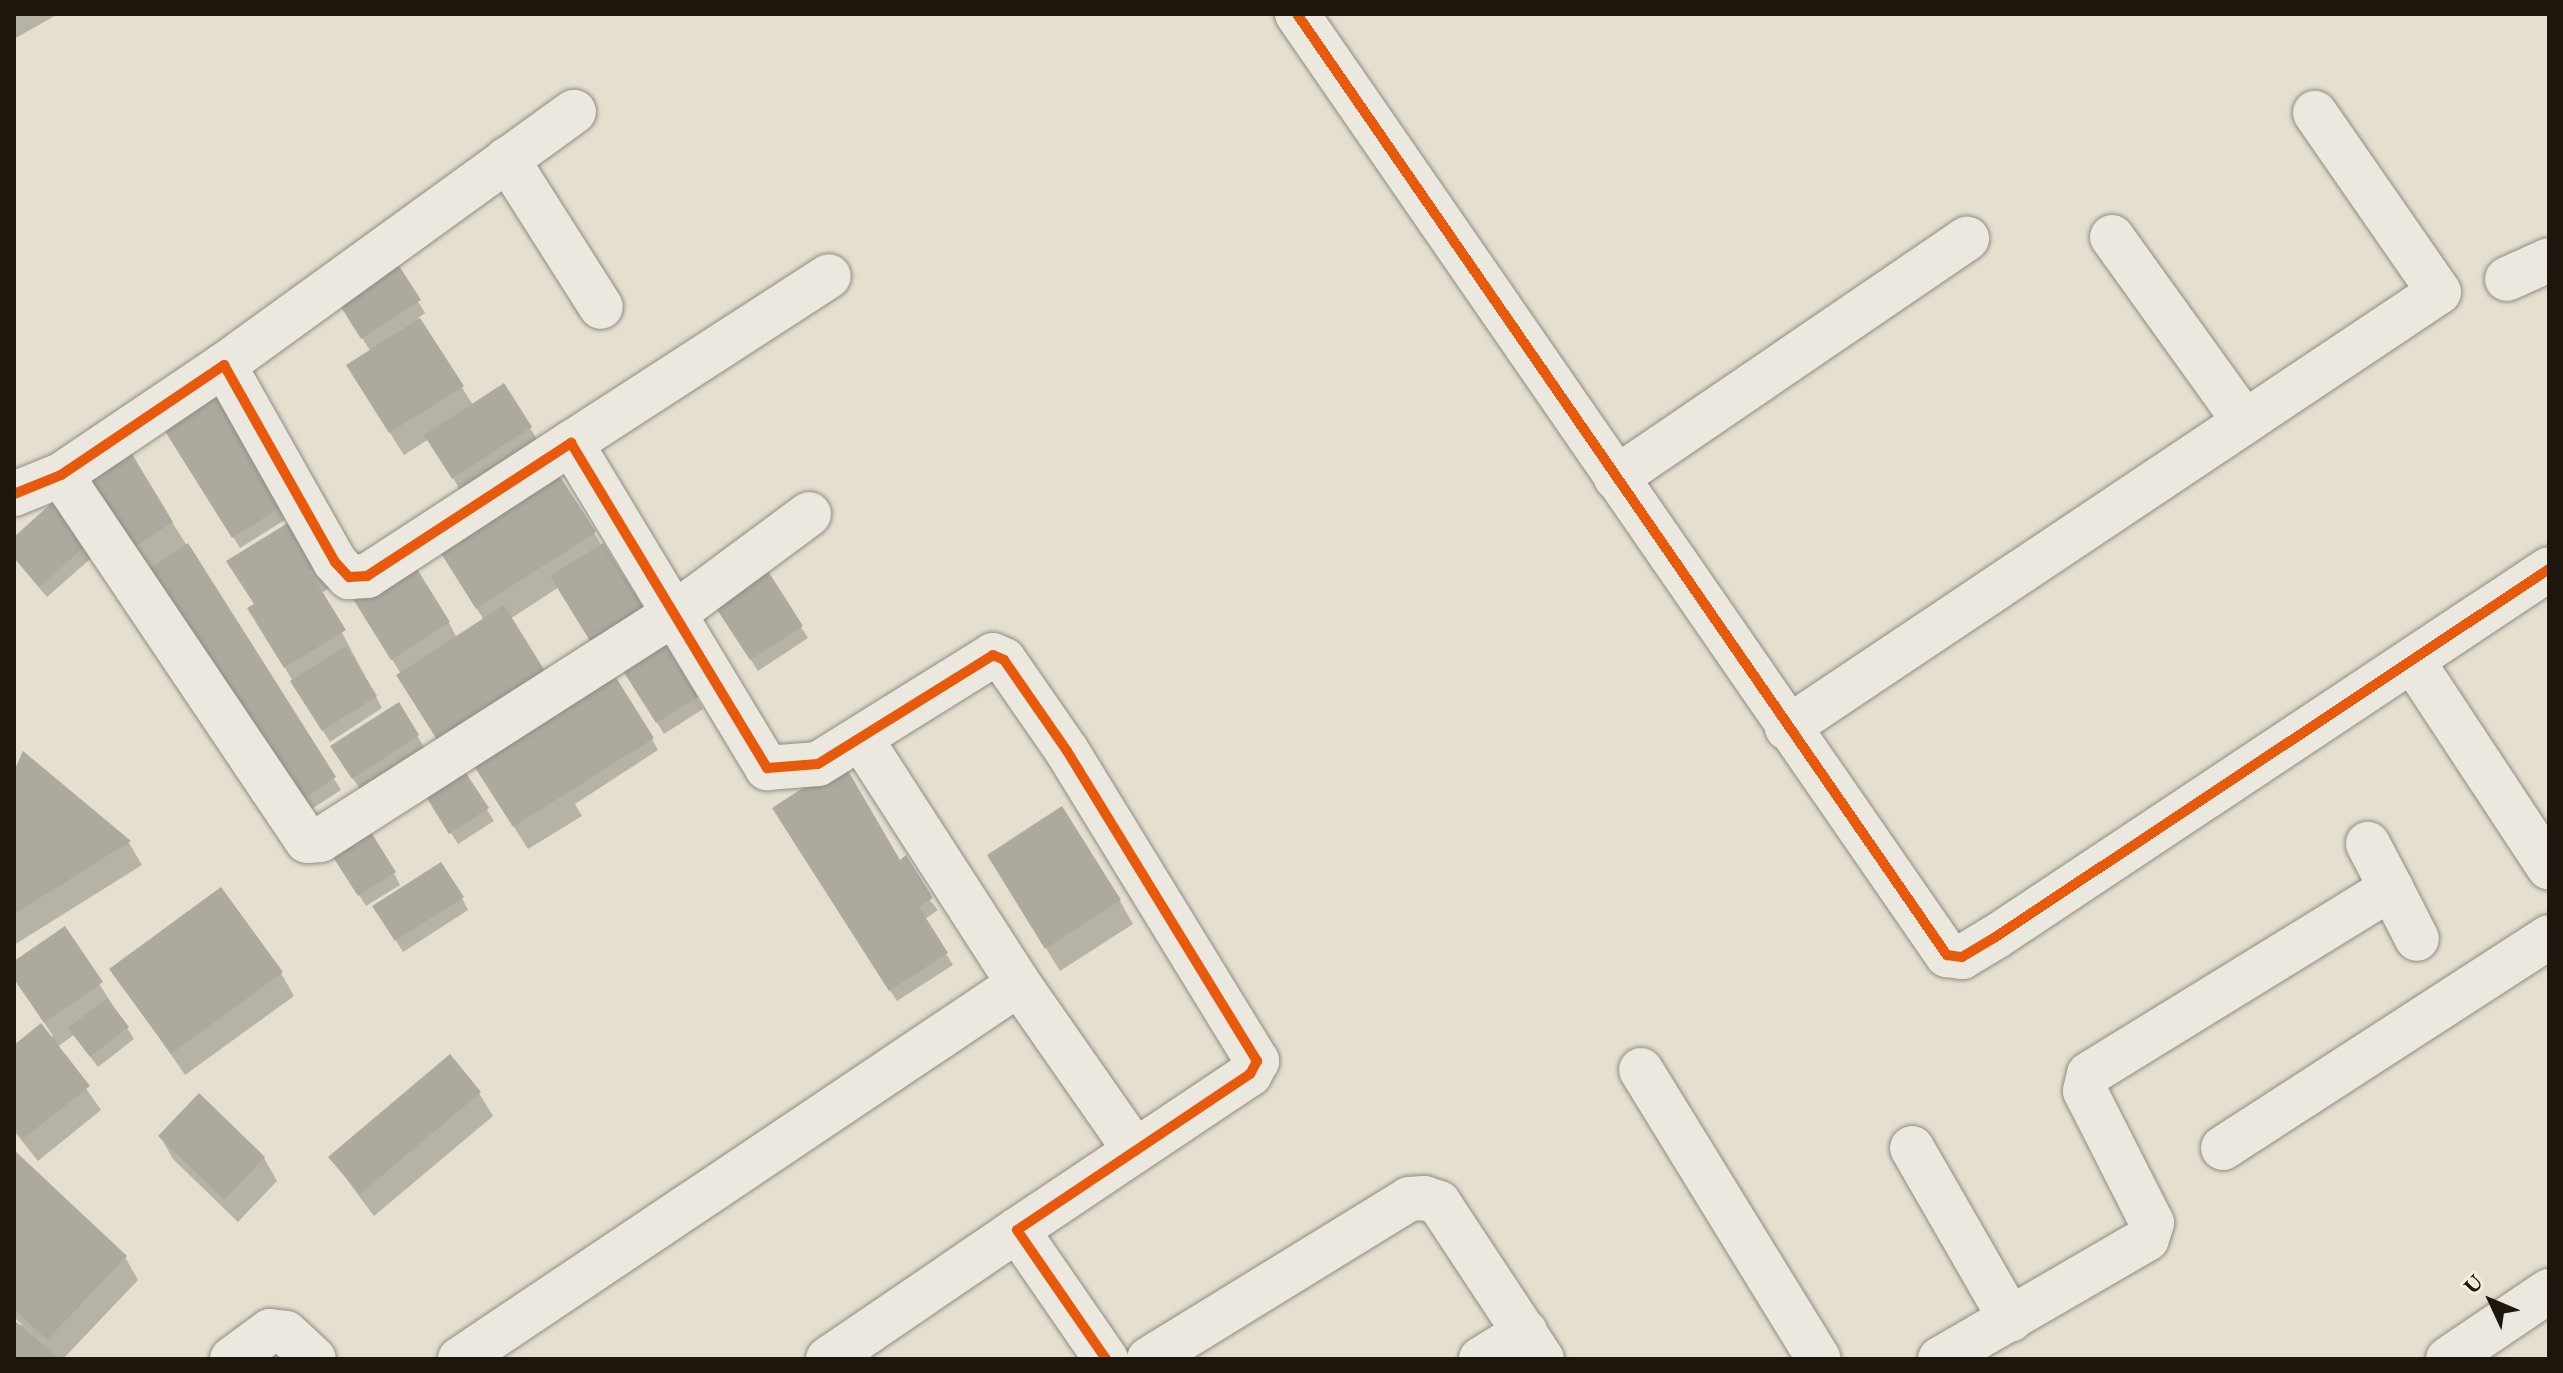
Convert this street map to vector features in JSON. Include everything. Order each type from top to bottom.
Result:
[{"type":"street","points":[[1297,14],[1787,728],[1947,955],[1962,957],[2414,663],[2549,569]]},
{"type":"street","points":[[14,494],[61,475],[224,365],[574,112]]},
{"type":"street","points":[[1787,728],[2243,419],[2439,292],[2315,113]]},
{"type":"street","points":[[507,159],[601,307]]},
{"type":"street","points":[[2112,237],[2243,419]]},
{"type":"street","points":[[1616,478],[1967,239]]},
{"type":"street","points":[[2507,279],[2549,260]]},
{"type":"street","points":[[224,365],[335,562],[349,577],[367,576],[829,276]]},
{"type":"street","points":[[571,443],[767,768],[818,764],[993,655],[1016,671],[1257,1061],[1250,1074],[1134,1149],[828,1359]]},
{"type":"street","points":[[61,475],[307,841],[320,840],[674,614],[809,514]]},
{"type":"street","points":[[2414,663],[2549,868]]},
{"type":"street","points":[[861,739],[1019,984],[1134,1149]]},
{"type":"street","points":[[2368,844],[2417,939]]},
{"type":"street","points":[[1940,1359],[2133,1251],[2150,1231],[2152,1223],[2085,1091],[2089,1074],[2391,888]]},
{"type":"street","points":[[2223,1148],[2549,937]]},
{"type":"street","points":[[482,1352],[1019,984]]},
{"type":"street","points":[[1641,1070],[1819,1359]]},
{"type":"street","points":[[1912,1148],[2011,1320]]},
{"type":"street","points":[[1149,1359],[1409,1199],[1439,1203],[1534,1346],[1481,1359]]},
{"type":"street","points":[[1017,1230],[1106,1359]]},
{"type":"street","points":[[2448,1359],[2549,1291]]},
{"type":"street","points":[[232,1359],[270,1331],[286,1333],[314,1359]]},
{"type":"building","points":[[394,258],[421,300],[361,339],[334,296]]},
{"type":"building","points":[[420,318],[464,386],[389,433],[346,365]]},
{"type":"building","points":[[504,383],[532,427],[452,479],[424,435]]},
{"type":"building","points":[[223,390],[286,504],[232,538],[163,428]]},
{"type":"building","points":[[132,454],[173,522],[122,555],[79,488]]},
{"type":"building","points":[[557,472],[596,532],[476,609],[437,547]]},
{"type":"building","points":[[56,499],[92,540],[39,587],[14,557],[14,537]]},
{"type":"building","points":[[296,518],[323,561],[309,570],[346,630],[284,668],[247,608],[254,604],[226,561]]},
{"type":"building","points":[[188,543],[336,777],[288,809],[139,576]]},
{"type":"building","points":[[603,543],[644,608],[590,641],[550,576]]},
{"type":"building","points":[[412,561],[450,622],[391,660],[353,599]]},
{"type":"building","points":[[768,571],[803,626],[750,660],[714,605]]},
{"type":"building","points":[[504,605],[545,671],[443,749],[396,675]]},
{"type":"building","points":[[663,640],[698,697],[656,723],[620,666]]},
{"type":"building","points":[[346,646],[377,696],[322,731],[290,681]]},
{"type":"building","points":[[615,676],[654,738],[513,827],[474,766]]},
{"type":"building","points":[[399,702],[419,735],[352,779],[330,746]]},
{"type":"building","points":[[23,751],[131,841],[14,914],[14,771]]},
{"type":"building","points":[[843,762],[900,860],[906,855],[933,898],[919,907],[948,953],[889,991],[772,808]]},
{"type":"building","points":[[464,770],[489,808],[449,834],[425,795]]},
{"type":"building","points":[[1062,806],[1121,900],[1045,949],[987,855]]},
{"type":"building","points":[[362,818],[396,872],[358,896],[324,843]]},
{"type":"building","points":[[441,862],[464,897],[395,941],[372,906]]},
{"type":"building","points":[[221,887],[283,972],[171,1054],[109,969]]},
{"type":"building","points":[[65,926],[103,982],[44,1023],[14,979],[14,961]]},
{"type":"building","points":[[107,998],[129,1027],[90,1057],[68,1028]]},
{"type":"building","points":[[41,1023],[90,1086],[23,1139],[14,1127],[14,1045]]},
{"type":"building","points":[[450,1054],[481,1092],[360,1194],[328,1157]]},
{"type":"building","points":[[199,1093],[265,1157],[224,1200],[158,1136]]},
{"type":"building","points":[[14,1150],[127,1256],[47,1340],[14,1309]]},
{"type":"building","points":[[14,1320],[60,1359],[14,1359]]},
{"type":"cycle path","points":[[1297,14],[1947,955],[1962,957],[1994,938],[2549,569]]},
{"type":"cycle path","points":[[14,494],[61,475],[224,365],[335,562],[349,577],[367,576],[571,443],[767,768],[818,764],[993,655],[1004,660],[1067,751],[1257,1061],[1250,1074],[1017,1230],[1106,1359]]}]
